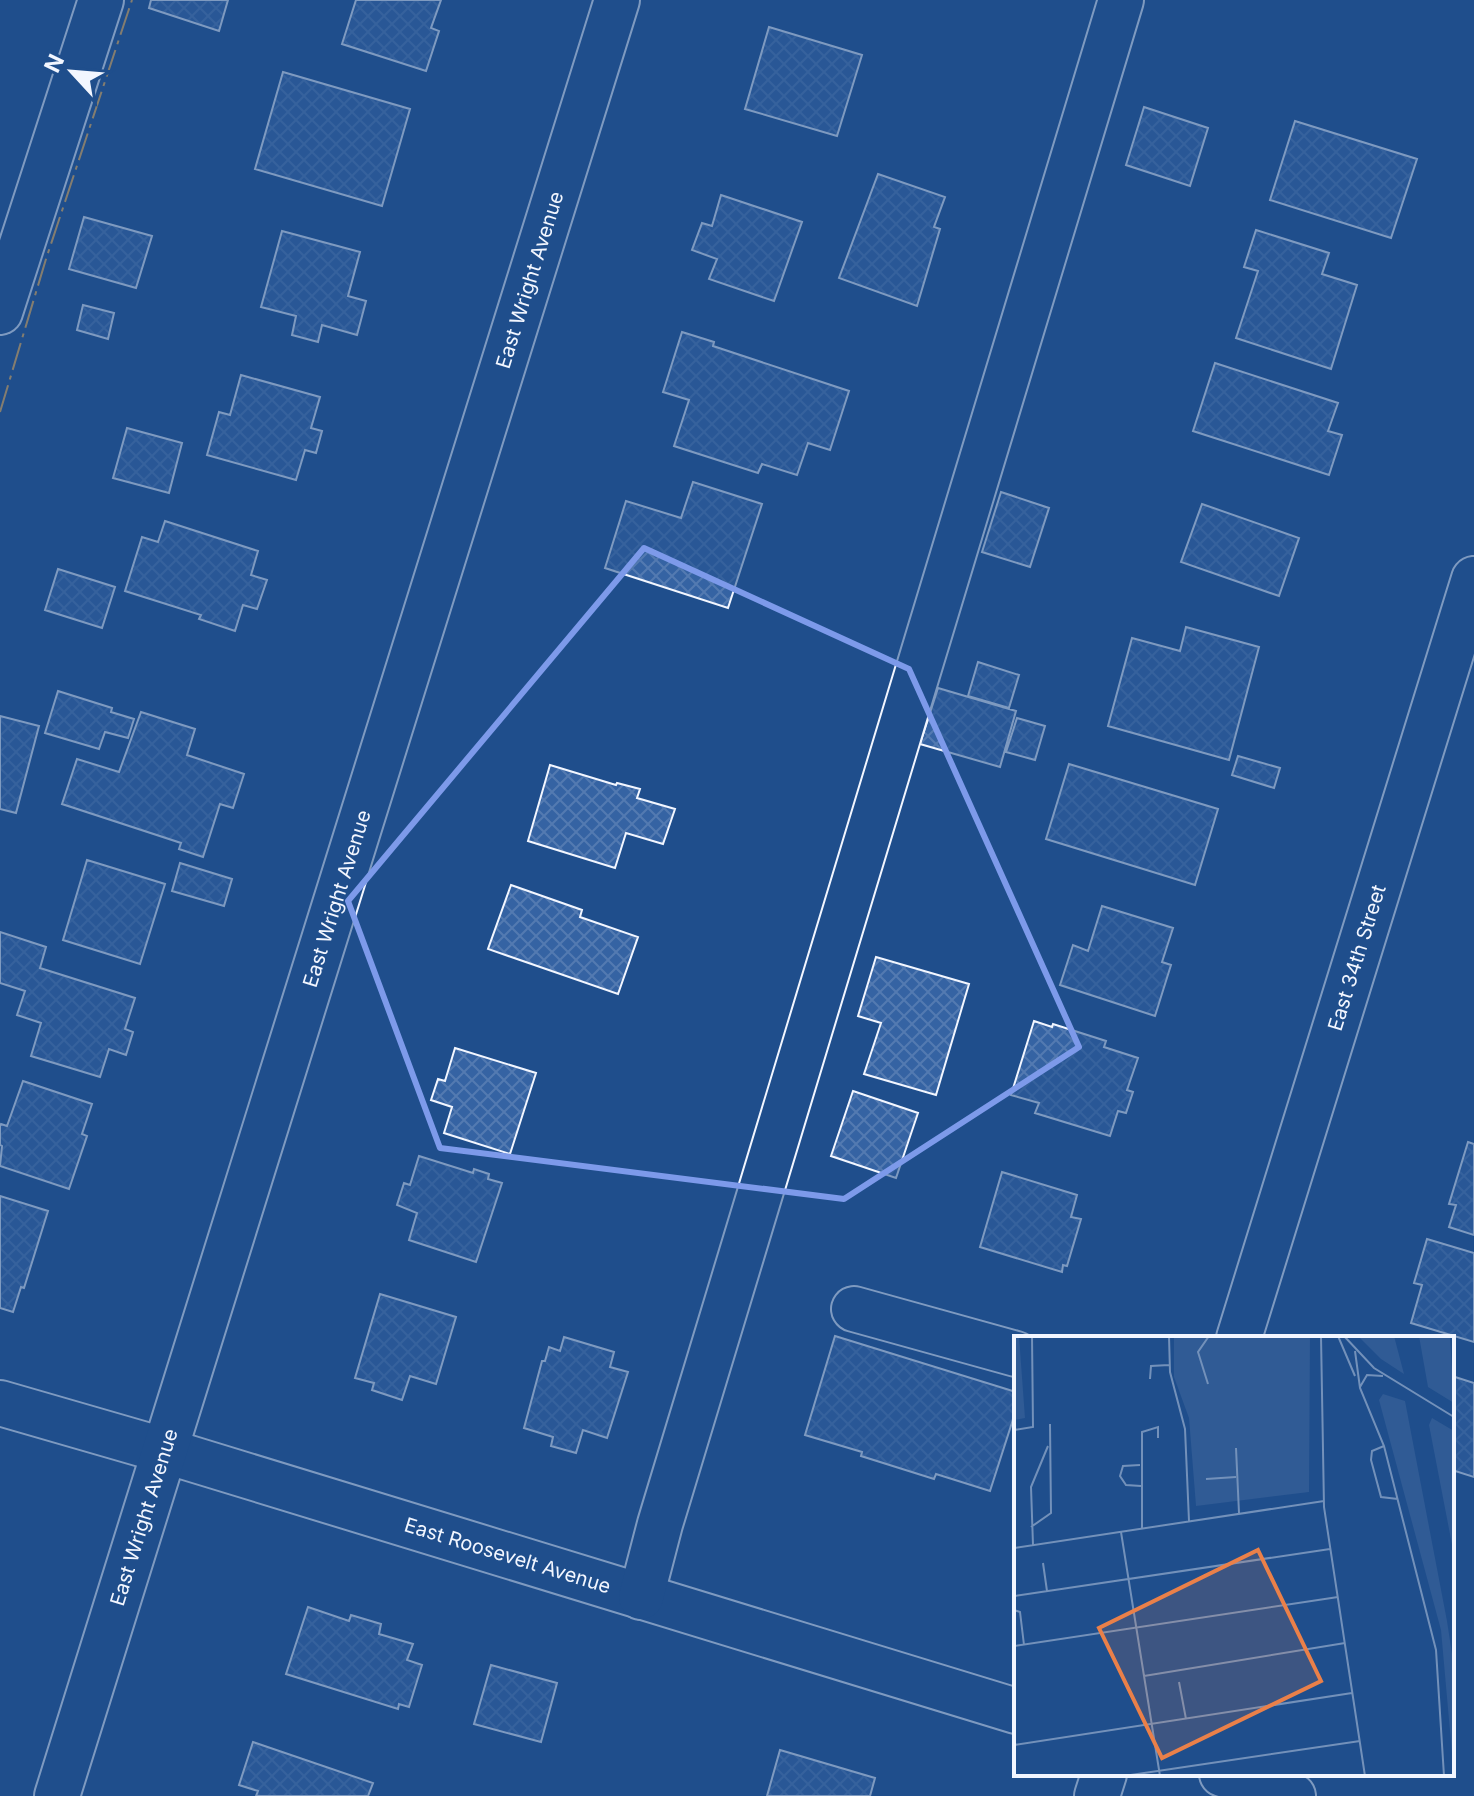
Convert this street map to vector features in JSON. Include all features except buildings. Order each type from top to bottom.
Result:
[{"type":"street","points":[[0,312],[101,0]]},
{"type":"street","name":"East Wright Avenue","points":[[57,1796],[617,0]]},
{"type":"street","points":[[641,1597],[660,1524],[1121,0]]},
{"type":"street","name":"East 34th Street","points":[[1240,1336],[1474,579]]},
{"type":"street","points":[[854,1309],[1014,1353]]},
{"type":"street","name":"East Roosevelt Avenue","points":[[0,1403],[1014,1710]]},
{"type":"street","points":[[1097,1796],[1103,1776]]},
{"type":"street","points":[[1228,1776],[1293,1796]]},
{"type":"highlighted area","points":[[644,548],[909,669],[1079,1047],[844,1199],[440,1148],[348,901]]},
{"type":"power","points":[[0,412],[46,259],[132,0]]}]
